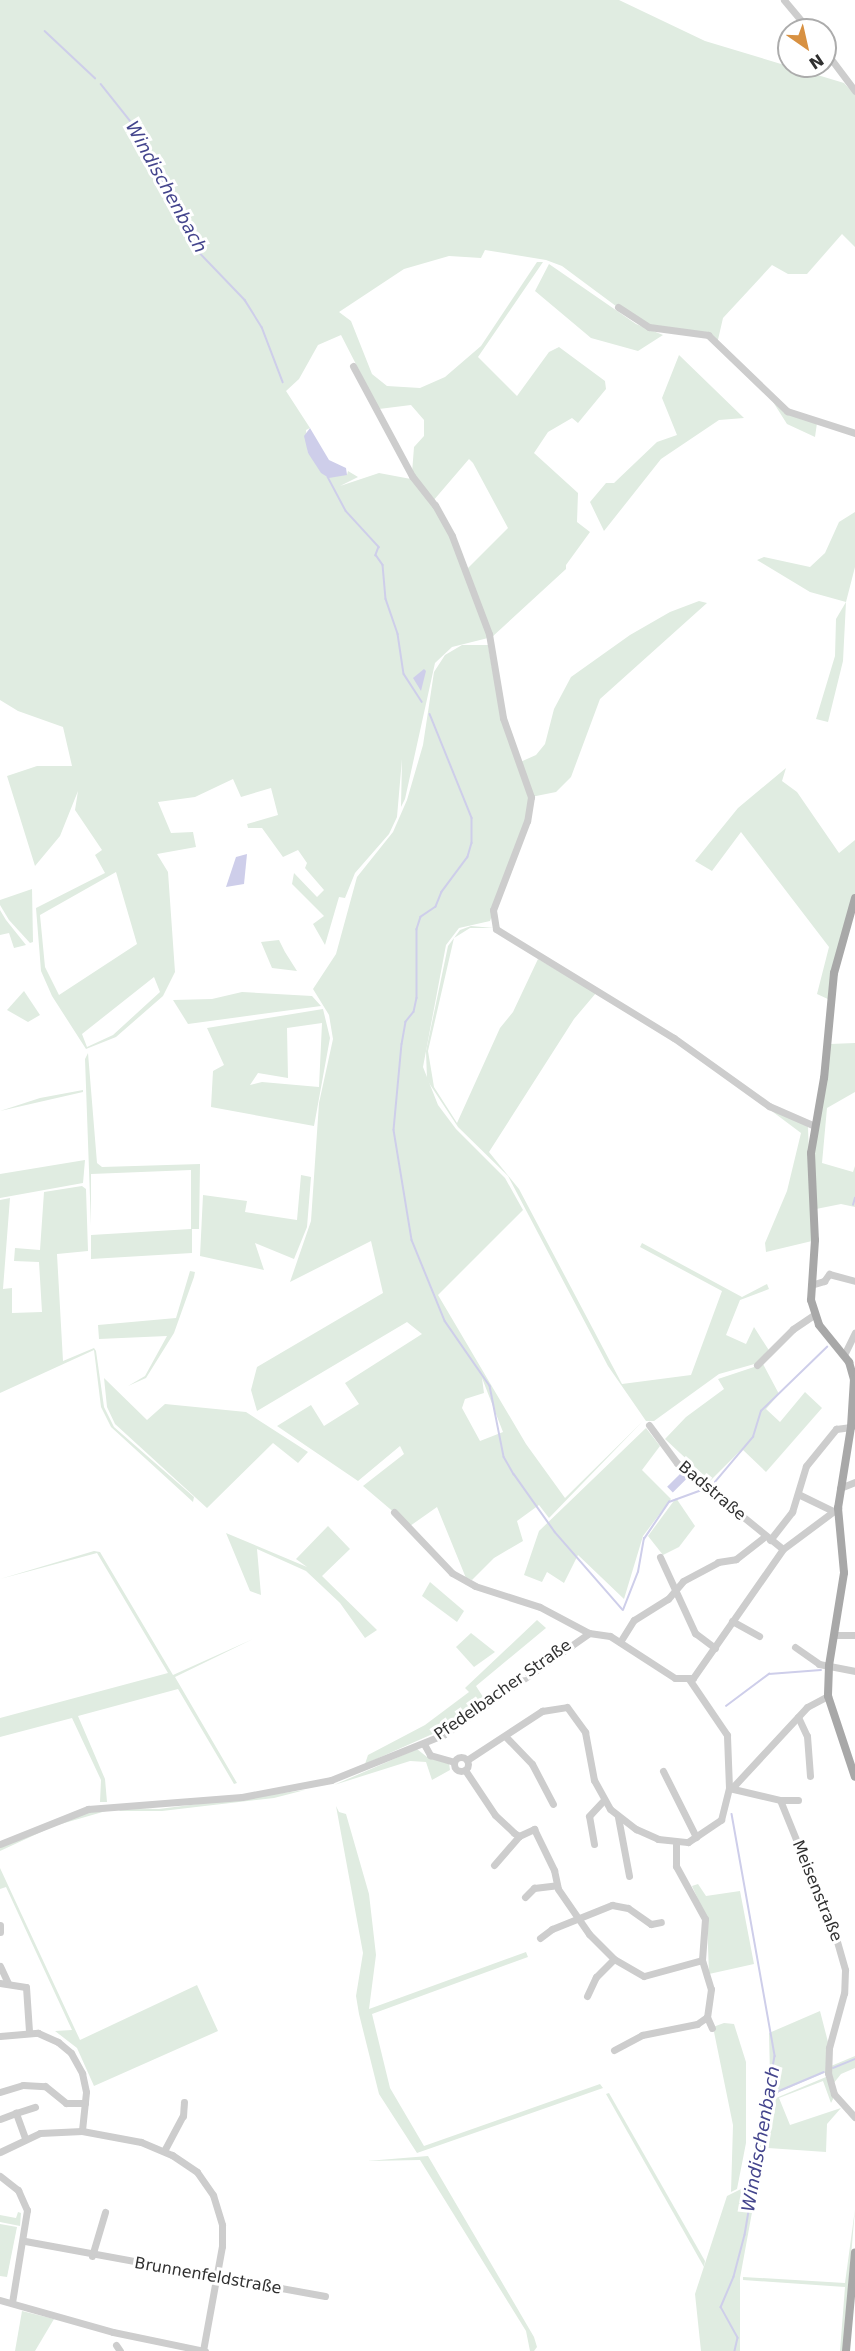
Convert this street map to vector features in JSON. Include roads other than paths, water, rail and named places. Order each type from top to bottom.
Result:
[{"type":"main road","points":[[855,898],[834,973],[824,1078],[811,1153],[815,1240],[811,1285],[814,1315],[844,1354],[854,1379],[851,1427],[834,1509],[844,1573],[828,1666],[828,1696],[855,1777]]},
{"type":"main road","points":[[846,2351],[855,2252]]},
{"type":"street","points":[[784,0],[799,18]]},
{"type":"street","points":[[837,67],[855,92]]},
{"type":"street","points":[[618,307],[649,327],[708,335],[787,411],[855,433]]},
{"type":"street","points":[[353,366],[411,476],[435,505],[452,536],[489,634],[506,726],[531,797],[527,821],[494,910],[496,929],[505,938],[674,1038],[769,1106],[815,1126]]},
{"type":"street","points":[[811,1285],[824,1281],[829,1274],[855,1281]]},
{"type":"street","points":[[757,1365],[793,1329],[814,1315]]},
{"type":"street","points":[[844,1354],[855,1332]]},
{"type":"street","name":"Badstraße","points":[[649,1425],[677,1463],[783,1549]]},
{"type":"street","points":[[620,1642],[634,1620],[668,1599],[676,1587],[718,1562],[736,1559],[768,1538],[789,1518],[798,1494],[802,1472],[819,1448],[836,1429],[851,1427]]},
{"type":"street","points":[[840,1488],[855,1482]]},
{"type":"street","points":[[519,1836],[495,1815],[465,1770],[467,1760],[506,1737],[543,1711],[567,1707],[585,1732],[594,1780],[604,1800],[618,1817],[636,1829],[676,1844],[696,1837],[725,1814],[730,1788],[727,1735],[689,1679],[697,1675],[783,1549],[834,1509],[798,1494]]},
{"type":"street","points":[[394,1512],[452,1574],[474,1586],[540,1607],[589,1633]]},
{"type":"street","points":[[660,1557],[676,1587],[695,1633],[715,1648]]},
{"type":"street","points":[[732,1621],[759,1636]]},
{"type":"street","name":"Pfedelbacher Straße","points":[[0,1844],[88,1809],[242,1797],[331,1780],[424,1744],[464,1721],[589,1633],[620,1642],[666,1673],[689,1679]]},
{"type":"street","points":[[834,1635],[855,1635]]},
{"type":"street","points":[[795,1647],[819,1664],[855,1671]]},
{"type":"street","points":[[730,1788],[816,1699],[828,1696]]},
{"type":"street","points":[[798,1717],[807,1736],[810,1776]]},
{"type":"street","points":[[506,1737],[532,1764],[553,1804]]},
{"type":"street","points":[[424,1744],[430,1755],[454,1762]]},
{"type":"street","points":[[454,1762],[460,1757],[467,1760]]},
{"type":"street","points":[[454,1762],[457,1770],[465,1770]]},
{"type":"street","points":[[663,1771],[696,1837]]},
{"type":"street","points":[[730,1788],[780,1800],[798,1800]]},
{"type":"street","points":[[594,1844],[589,1816],[604,1800]]},
{"type":"street","name":"Meisenstraße","points":[[780,1800],[842,1957],[844,1994],[829,2048],[828,2073],[834,2094],[855,2117]]},
{"type":"street","points":[[618,1817],[629,1876]]},
{"type":"street","points":[[494,1864],[519,1836],[534,1829],[554,1870],[557,1885],[576,1918],[614,1959],[644,1976],[702,1960]]},
{"type":"street","points":[[676,1844],[676,1866],[705,1919],[702,1960],[711,1989],[707,2017],[712,2028]]},
{"type":"street","points":[[525,1897],[534,1888],[557,1885]]},
{"type":"street","points":[[540,1938],[576,1918],[619,1905],[651,1924],[661,1922]]},
{"type":"street","points":[[0,1925],[0,1932]]},
{"type":"street","points":[[587,1996],[596,1977],[614,1959]]},
{"type":"street","points":[[0,1966],[4,1983],[26,1988],[29,2031]]},
{"type":"street","points":[[614,2050],[642,2035],[697,2024],[707,2017]]},
{"type":"street","points":[[0,2036],[29,2031],[48,2036],[71,2053],[82,2073],[85,2103],[82,2131]]},
{"type":"street","points":[[0,2081],[3,2090],[45,2086],[66,2103],[85,2103]]},
{"type":"street","points":[[164,2151],[183,2116],[184,2102]]},
{"type":"street","points":[[0,2119],[35,2108]]},
{"type":"street","points":[[16,2113],[25,2138]]},
{"type":"street","points":[[0,2152],[25,2138],[82,2131],[141,2142],[164,2151],[196,2172],[213,2195],[222,2225],[204,2351],[113,2332],[0,2300]]},
{"type":"street","points":[[0,2176],[25,2202],[25,2241],[12,2303]]},
{"type":"street","points":[[92,2256],[105,2212]]},
{"type":"street","name":"Brunnenfeldstraße","points":[[25,2241],[92,2256],[325,2296]]},
{"type":"water","points":[[310,428],[329,460],[346,468],[347,475],[329,478],[321,473],[308,453],[304,436]]},
{"type":"water","points":[[424,669],[426,671],[421,691],[413,678]]},
{"type":"water","points":[[247,854],[244,884],[226,887],[236,857]]},
{"type":"water","points":[[682,1472],[688,1478],[673,1493],[667,1487]]},
{"type":"waterway","name":"Windischenbach","points":[[45,31],[95,78]]},
{"type":"waterway","name":"Windischenbach","points":[[101,84],[136,128],[196,249],[245,300],[262,327],[283,382]]},
{"type":"waterway","name":"Windischenbach","points":[[328,477],[346,511],[379,547],[376,555],[383,565],[386,599],[398,634],[404,674],[422,702]]},
{"type":"waterway","name":"Windischenbach","points":[[430,714],[472,818],[472,843],[468,857],[442,892],[436,907],[421,917],[417,929],[417,998],[414,1012],[406,1022],[402,1044],[394,1130],[412,1240],[445,1321],[490,1386],[504,1457],[555,1532],[623,1610],[638,1572],[644,1539],[669,1502],[700,1491]]},
{"type":"waterway","points":[[853,1205],[855,1198]]},
{"type":"waterway","points":[[715,1482],[753,1437],[761,1411],[827,1347]]},
{"type":"waterway","points":[[726,1706],[769,1674],[821,1670]]},
{"type":"waterway","name":"Windischenbach","points":[[732,1814],[775,2056],[745,2235],[734,2277],[721,2307],[738,2338],[735,2351]]},
{"type":"waterway","points":[[833,2068],[855,2059]]},
{"type":"waterway","points":[[772,2094],[824,2072]]}]
